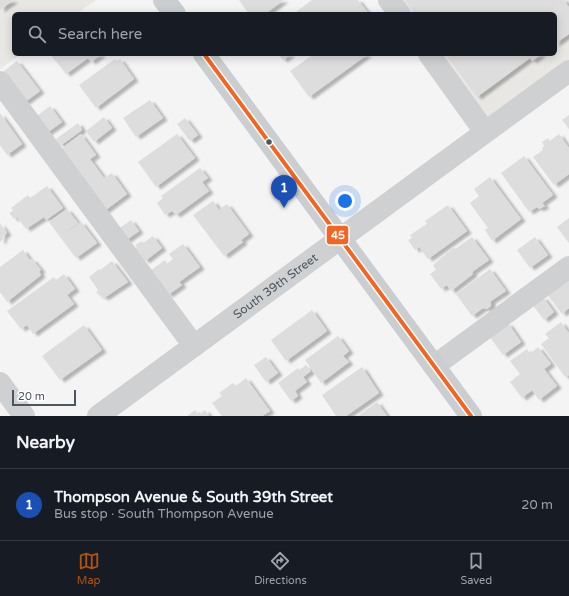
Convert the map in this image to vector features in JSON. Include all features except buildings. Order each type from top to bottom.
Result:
[{"type":"main road","points":[[164,0],[173,12]]},
{"type":"main road","points":[[205,56],[471,416]]},
{"type":"street","points":[[389,0],[398,12]]},
{"type":"street","points":[[430,56],[486,132]]},
{"type":"street","name":"South 39th Street","points":[[98,416],[569,71]]},
{"type":"street","points":[[0,82],[194,346]]},
{"type":"street","points":[[434,366],[569,267]]},
{"type":"street","points":[[0,383],[24,416]]},
{"type":"shaded area","points":[[0,0],[96,0],[79,12],[12,12],[12,56],[18,56],[0,69]]},
{"type":"shaded area","points":[[389,0],[569,0],[569,71],[485,132],[430,56],[557,56],[557,12],[398,12]]},
{"type":"transit line","name":"45","points":[[205,56],[471,416]]},
{"type":"place","name":"Thompson Avenue & South 39th Street","points":[[284,208]]}]
